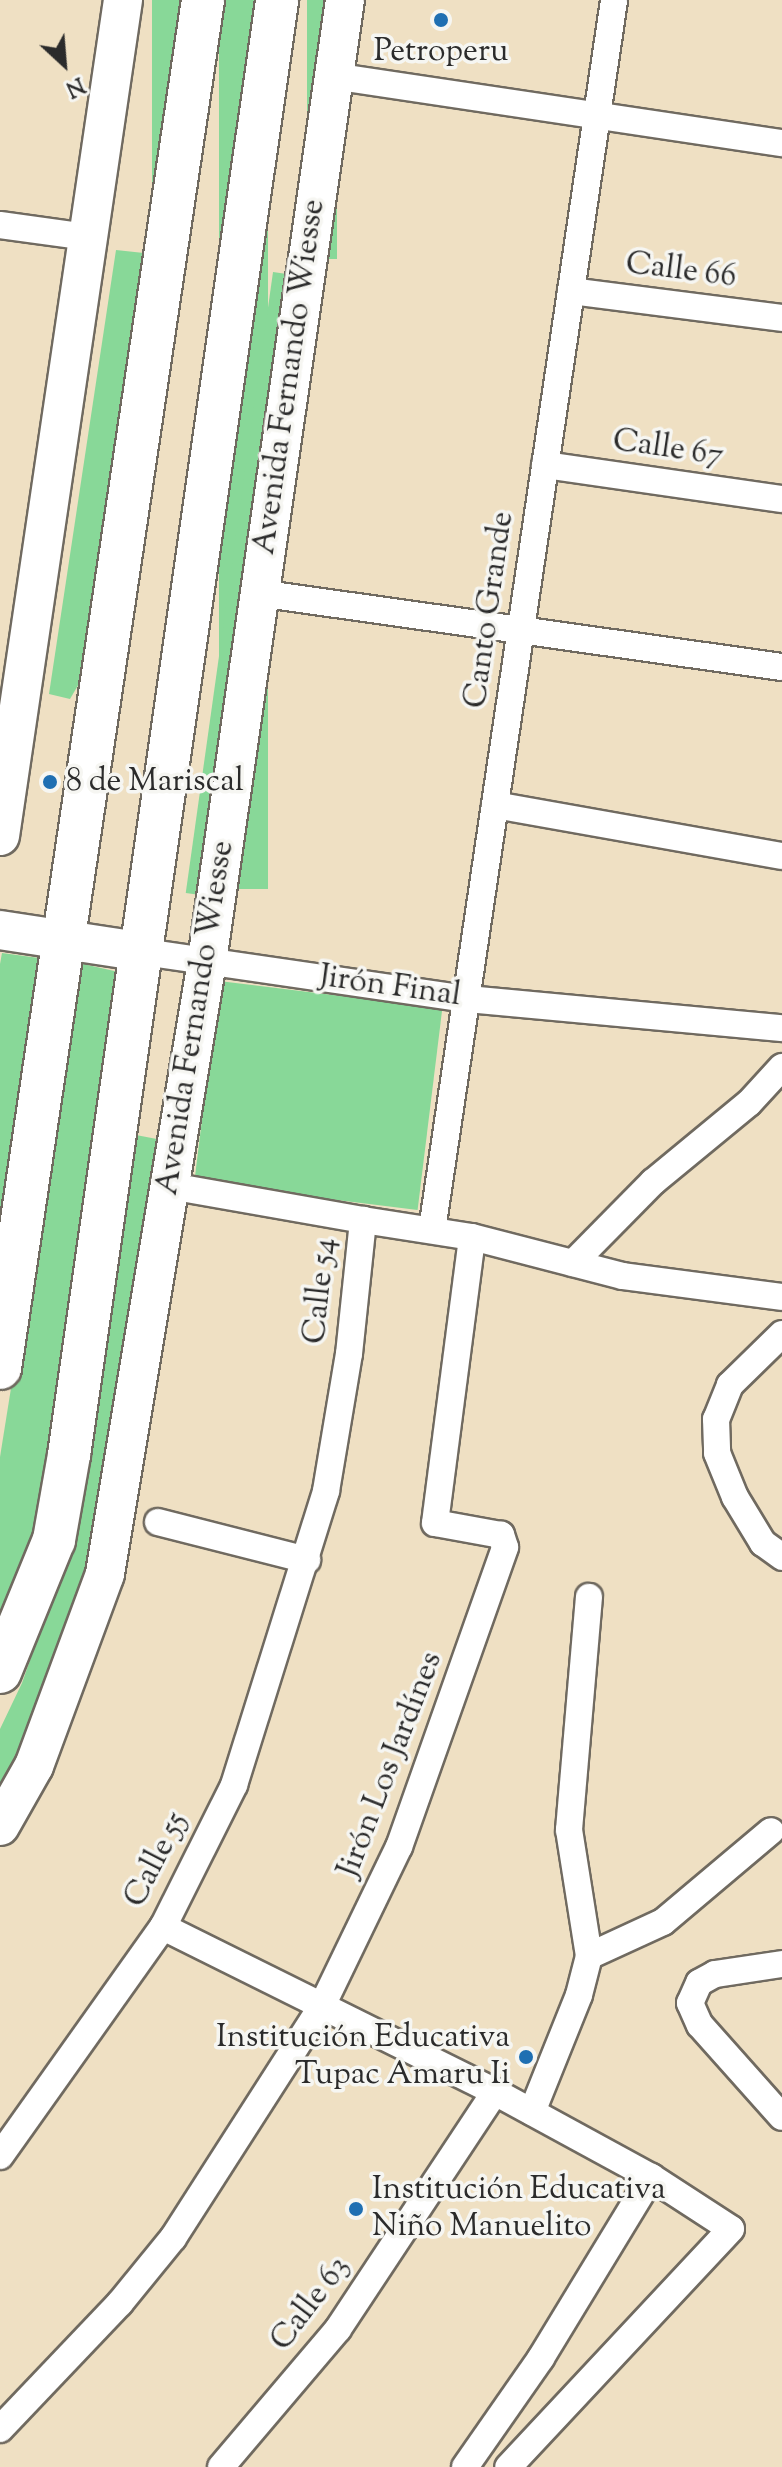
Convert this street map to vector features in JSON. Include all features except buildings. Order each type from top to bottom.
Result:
[{"type":"main road","points":[[0,836],[123,0]]},
{"type":"main road","points":[[0,1368],[64,940],[82,791],[203,0]]},
{"type":"main road","name":"Avenida Fernando Wiesse","points":[[0,1672],[54,1540],[277,0]]},
{"type":"main road","name":"Avenida Fernando Wiesse","points":[[0,1826],[34,1766],[105,1574],[207,961],[345,0]]},
{"type":"main road","name":"Jirón Final","points":[[0,930],[137,951]]},
{"type":"street","name":"Canto Grande","points":[[432,1230],[614,0]]},
{"type":"street","points":[[333,76],[597,118],[782,143]]},
{"type":"street","points":[[0,225],[88,237]]},
{"type":"street","name":"Calle 66","points":[[571,291],[782,318]]},
{"type":"street","name":"Calle 67","points":[[545,465],[782,499]]},
{"type":"street","points":[[258,593],[782,667]]},
{"type":"street","points":[[495,805],[782,856]]},
{"type":"street","name":"Jirón Final","points":[[137,951],[467,999],[782,1028]]},
{"type":"street","points":[[573,1263],[653,1182],[749,1103],[782,1067]]},
{"type":"street","name":"Calle 54","points":[[171,1186],[363,1220],[349,1354],[326,1491],[307,1560]]},
{"type":"street","points":[[363,1220],[472,1237],[623,1276],[782,1297]]},
{"type":"street","name":"Jirón Los Jardínes","points":[[0,2429],[120,2303],[173,2238],[322,2006],[368,1919],[427,1778],[504,1542],[501,1535],[435,1523],[472,1237]]},
{"type":"street","points":[[782,1334],[730,1385],[716,1419],[717,1453],[735,1497],[763,1543],[782,1557]]},
{"type":"street","points":[[158,1522],[307,1560]]},
{"type":"street","name":"Calle 55","points":[[0,2156],[163,1927],[234,1785],[307,1560]]},
{"type":"street","points":[[532,2112],[579,1995],[589,1956],[569,1830],[589,1597]]},
{"type":"street","points":[[589,1956],[663,1922],[771,1831]]},
{"type":"street","points":[[163,1927],[495,2092],[651,2177],[731,2229],[508,2467]]},
{"type":"street","points":[[782,1964],[715,1974],[699,1983],[690,2003],[700,2025],[782,2117]]},
{"type":"street","name":"Calle 63","points":[[221,2467],[338,2329],[495,2092]]},
{"type":"street","points":[[465,2467],[541,2358],[651,2177]]},
{"type":"green space","points":[[152,0],[191,0],[191,234],[152,234]]},
{"type":"green space","points":[[219,0],[268,0],[268,889],[219,889]]},
{"type":"green space","points":[[307,0],[337,0],[337,259],[307,259]]},
{"type":"green space","points":[[116,250],[153,254],[90,665],[70,699],[49,694]]},
{"type":"green space","points":[[273,272],[301,276],[213,897],[186,893]]},
{"type":"green space","points":[[2,953],[39,958],[0,1240],[0,964]]},
{"type":"green space","points":[[79,963],[123,973],[52,1471],[23,1580],[0,1634],[0,1457]]},
{"type":"green space","points":[[219,981],[442,1008],[418,1210],[194,1182]]},
{"type":"green space","points":[[136,1135],[162,1140],[96,1536],[64,1639],[0,1792],[0,1729],[22,1683],[74,1535]]},
{"type":"place","name":"Petroperu","points":[[441,20]]},
{"type":"place","name":"8 de Mariscal","points":[[50,782]]},
{"type":"place","name":"Institución Educativa Tupac Amaru Ii","points":[[526,2057]]},
{"type":"place","name":"Institución Educativa Niño Manuelito","points":[[356,2209]]}]
